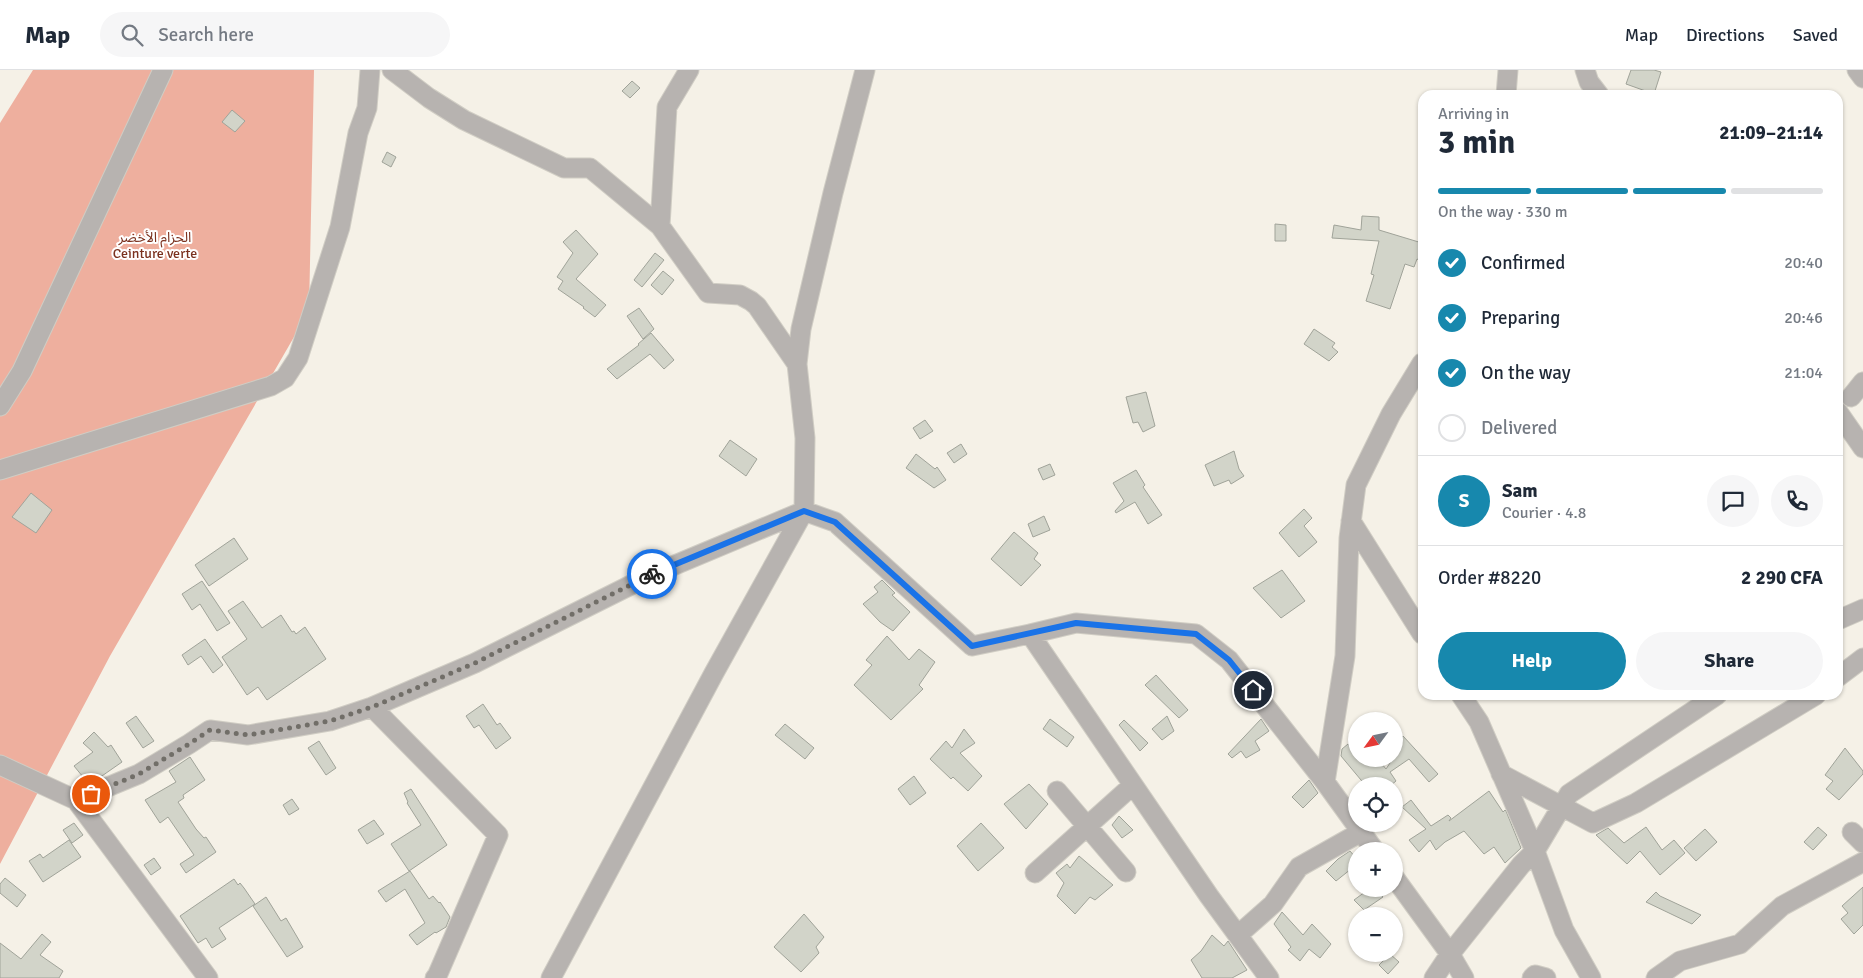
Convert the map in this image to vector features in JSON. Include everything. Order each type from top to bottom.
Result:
[{"type":"street","points":[[0,406],[22,371],[163,70]]},
{"type":"street","points":[[0,470],[271,386],[285,378],[298,358],[340,227],[358,133],[367,108],[370,70]]},
{"type":"street","points":[[392,70],[429,98],[464,120],[564,168],[590,168],[660,226],[708,293],[740,295],[757,306],[797,364]]},
{"type":"street","points":[[660,226],[667,107],[689,70]]},
{"type":"street","points":[[551,978],[714,673],[804,511],[805,438],[797,364],[801,329],[832,193],[865,70]]},
{"type":"street","points":[[1506,90],[1508,70]]},
{"type":"street","points":[[1585,70],[1589,82],[1595,90]]},
{"type":"street","points":[[1857,70],[1863,78]]},
{"type":"street","points":[[1324,782],[1345,656],[1349,538],[1356,485],[1391,414],[1418,370]]},
{"type":"street","points":[[1851,397],[1863,382]]},
{"type":"street","points":[[1843,419],[1863,448]]},
{"type":"street","points":[[76,800],[139,774],[210,730],[248,735],[330,721],[372,707],[475,663],[651,575],[804,511],[835,522],[972,646],[1076,623],[1196,634],[1229,660],[1348,814]]},
{"type":"street","points":[[1351,522],[1418,628]]},
{"type":"street","points":[[1843,618],[1863,609]]},
{"type":"street","points":[[1030,634],[1269,978]]},
{"type":"street","points":[[1843,673],[1863,658]]},
{"type":"street","points":[[1464,700],[1479,722],[1535,851],[1564,930],[1591,978]]},
{"type":"street","points":[[1434,978],[1450,954],[1521,865],[1535,851],[1569,794],[1710,700]]},
{"type":"street","points":[[1501,774],[1594,823],[1636,803],[1808,700]]},
{"type":"street","points":[[372,707],[498,835],[435,978]]},
{"type":"street","points":[[0,765],[76,800],[208,978]]},
{"type":"street","points":[[1035,873],[1134,785]]},
{"type":"street","points":[[1056,791],[1126,872]]},
{"type":"street","points":[[1238,935],[1274,904],[1299,867],[1361,832],[1368,842]]},
{"type":"street","points":[[1656,978],[1680,961],[1740,944],[1782,906],[1863,862]]},
{"type":"street","points":[[1403,889],[1450,954],[1464,978]]},
{"type":"street","points":[[1532,978],[1535,975],[1546,978]]},
{"type":"green space","name":"الحزام الأخضر Ceinture verte","points":[[33,70],[314,70],[309,311],[110,656],[0,864],[0,123]]},
{"type":"building","points":[[1631,70],[1654,70],[1661,72],[1655,90],[1643,90],[1626,84]]},
{"type":"building","points":[[632,81],[640,88],[630,98],[622,91]]},
{"type":"building","points":[[232,110],[245,121],[235,132],[222,122]]},
{"type":"building","points":[[387,152],[396,157],[391,167],[382,162]]},
{"type":"building","points":[[1362,216],[1379,217],[1379,230],[1418,242],[1418,260],[1414,267],[1405,264],[1390,309],[1366,301],[1374,275],[1371,274],[1379,241],[1332,238],[1334,225],[1361,230]]},
{"type":"building","points":[[1275,224],[1286,225],[1286,241],[1275,241]]},
{"type":"building","points":[[576,230],[598,254],[576,279],[606,305],[595,317],[558,289],[563,281],[557,277],[573,253],[563,242]]},
{"type":"building","points":[[655,253],[664,260],[642,287],[634,280]]},
{"type":"building","points":[[663,271],[674,280],[662,295],[651,285]]},
{"type":"building","points":[[639,308],[654,329],[643,339],[627,316]]},
{"type":"building","points":[[1314,329],[1335,343],[1332,347],[1338,352],[1329,361],[1304,344]]},
{"type":"building","points":[[651,333],[674,360],[664,369],[650,354],[617,379],[607,369],[639,345]]},
{"type":"building","points":[[1146,392],[1155,426],[1143,432],[1138,422],[1133,423],[1126,397]]},
{"type":"building","points":[[925,420],[933,431],[920,439],[913,428]]},
{"type":"building","points":[[730,440],[757,459],[746,476],[719,456]]},
{"type":"building","points":[[961,444],[967,454],[954,463],[947,453]]},
{"type":"building","points":[[1234,451],[1239,469],[1244,476],[1231,484],[1229,480],[1214,486],[1205,465]]},
{"type":"building","points":[[916,454],[935,469],[937,467],[946,480],[934,488],[906,468]]},
{"type":"building","points":[[1050,464],[1055,475],[1043,480],[1038,469]]},
{"type":"building","points":[[1136,470],[1145,485],[1143,487],[1162,515],[1148,524],[1135,502],[1116,513],[1115,511],[1124,501],[1113,483]]},
{"type":"building","points":[[31,493],[52,510],[36,533],[12,517]]},
{"type":"building","points":[[1304,509],[1312,518],[1304,526],[1317,542],[1299,557],[1279,533]]},
{"type":"building","points":[[1044,516],[1050,530],[1033,537],[1028,524]]},
{"type":"building","points":[[1014,532],[1038,553],[1034,559],[1041,565],[1021,586],[991,559]]},
{"type":"building","points":[[234,538],[248,559],[209,586],[195,565]]},
{"type":"building","points":[[1282,570],[1305,601],[1281,618],[1253,588]]},
{"type":"building","points":[[882,580],[895,593],[892,595],[910,612],[893,631],[880,622],[863,604],[878,592],[874,587]]},
{"type":"building","points":[[202,581],[230,623],[217,631],[200,604],[192,610],[182,594]]},
{"type":"building","points":[[243,601],[262,628],[281,615],[292,632],[294,631],[296,634],[305,627],[326,659],[267,700],[258,687],[247,695],[222,657],[247,639],[228,611]]},
{"type":"building","points":[[887,636],[909,660],[919,649],[935,662],[919,685],[923,689],[891,720],[854,685],[872,665],[866,660]]},
{"type":"building","points":[[205,639],[223,665],[213,673],[201,656],[188,665],[182,655]]},
{"type":"building","points":[[1156,675],[1188,710],[1179,718],[1145,685]]},
{"type":"building","points":[[483,704],[497,725],[500,723],[511,738],[496,749],[479,725],[474,728],[466,716]]},
{"type":"building","points":[[136,716],[154,741],[143,748],[126,723]]},
{"type":"building","points":[[1167,716],[1174,731],[1162,740],[1152,729]]},
{"type":"building","points":[[1050,719],[1074,737],[1067,747],[1043,729]]},
{"type":"building","points":[[1261,719],[1269,731],[1255,741],[1260,750],[1246,758],[1241,751],[1232,758],[1228,754]]},
{"type":"building","points":[[1124,720],[1148,743],[1140,751],[1119,725]]},
{"type":"building","points":[[785,724],[814,748],[805,759],[775,735]]},
{"type":"building","points":[[964,729],[975,743],[960,753],[982,776],[968,791],[953,777],[951,779],[930,759],[946,741],[952,748]]},
{"type":"building","points":[[94,732],[108,747],[111,745],[122,762],[99,778],[88,783],[74,766],[93,752],[83,743]]},
{"type":"building","points":[[1403,736],[1438,774],[1429,782],[1409,759],[1403,763]]},
{"type":"building","points":[[319,741],[336,768],[326,775],[308,748]]},
{"type":"building","points":[[1348,744],[1348,764],[1341,756],[1342,749]]},
{"type":"building","points":[[1845,748],[1863,771],[1863,774],[1839,800],[1826,789],[1833,781],[1825,775]]},
{"type":"building","points":[[190,757],[205,780],[183,795],[184,798],[178,802],[196,829],[204,838],[206,837],[216,852],[186,873],[180,864],[194,855],[168,817],[160,823],[145,800],[176,782],[169,771]]},
{"type":"building","points":[[1351,768],[1385,768],[1396,768],[1390,772],[1393,777],[1358,777]]},
{"type":"building","points":[[914,776],[926,793],[910,805],[898,789]]},
{"type":"building","points":[[1309,780],[1318,793],[1303,808],[1292,797]]},
{"type":"building","points":[[1029,784],[1048,804],[1026,829],[1004,804]]},
{"type":"building","points":[[411,789],[447,845],[409,871],[391,844],[421,825],[407,803],[404,793]]},
{"type":"building","points":[[1489,791],[1503,812],[1506,811],[1521,848],[1505,863],[1494,847],[1484,854],[1464,831],[1445,842],[1436,850],[1430,840],[1419,852],[1409,840],[1426,829],[1403,806],[1411,800],[1431,826],[1448,815],[1451,818],[1449,821]]},
{"type":"building","points":[[292,799],[299,809],[289,815],[283,805]]},
{"type":"building","points":[[1119,816],[1133,830],[1122,838],[1112,825]]},
{"type":"building","points":[[374,820],[384,834],[367,844],[358,830]]},
{"type":"building","points":[[74,823],[83,835],[72,843],[63,830]]},
{"type":"building","points":[[981,823],[1004,848],[978,871],[957,846]]},
{"type":"building","points":[[1646,827],[1662,850],[1674,840],[1685,853],[1660,875],[1640,851],[1627,864],[1596,835],[1608,828],[1624,843]]},
{"type":"building","points":[[1818,827],[1827,835],[1813,850],[1804,842]]},
{"type":"building","points":[[1705,829],[1717,842],[1696,861],[1684,848]]},
{"type":"building","points":[[69,840],[81,857],[43,882],[29,861],[40,854],[43,858]]},
{"type":"building","points":[[1348,852],[1348,871],[1336,881],[1326,871]]},
{"type":"building","points":[[1079,856],[1113,885],[1095,900],[1090,897],[1075,914],[1057,896],[1064,883],[1056,873],[1067,864],[1070,868]]},
{"type":"building","points":[[154,858],[161,868],[151,875],[144,865]]},
{"type":"building","points":[[410,871],[429,899],[433,896],[440,902],[450,917],[446,927],[435,932],[417,945],[409,935],[425,923],[405,889],[386,902],[378,891]]},
{"type":"building","points":[[5,878],[26,895],[17,907],[0,893],[0,884]]},
{"type":"building","points":[[234,879],[238,885],[240,883],[255,904],[219,928],[226,939],[212,948],[206,938],[198,943],[180,916]]},
{"type":"building","points":[[1863,887],[1863,925],[1854,934],[1841,919],[1848,913],[1842,906]]},
{"type":"building","points":[[1656,892],[1660,896],[1701,915],[1692,924],[1646,902]]},
{"type":"building","points":[[266,897],[281,921],[286,918],[303,947],[287,957],[253,906]]},
{"type":"building","points":[[1358,897],[1383,897],[1368,907],[1361,907],[1354,900]]},
{"type":"building","points":[[1282,912],[1303,935],[1312,924],[1331,944],[1320,958],[1309,949],[1300,961],[1288,950],[1291,947],[1274,924]]},
{"type":"building","points":[[804,914],[824,937],[816,947],[819,953],[801,972],[774,947]]},
{"type":"building","points":[[42,934],[51,942],[40,955],[63,971],[59,978],[0,978],[0,943],[21,959]]},
{"type":"building","points":[[1212,935],[1224,946],[1228,941],[1247,970],[1232,978],[1202,978],[1191,960],[1201,951]]},
{"type":"building","points":[[1382,962],[1399,962],[1388,974],[1379,965]]},
{"type":"way so far","points":[[91,794],[139,774],[210,730],[248,735],[330,721],[372,707],[475,663],[652,574]]},
{"type":"route","points":[[652,574],[804,511],[835,522],[972,646],[1076,623],[1196,634],[1229,660],[1253,690]]}]
